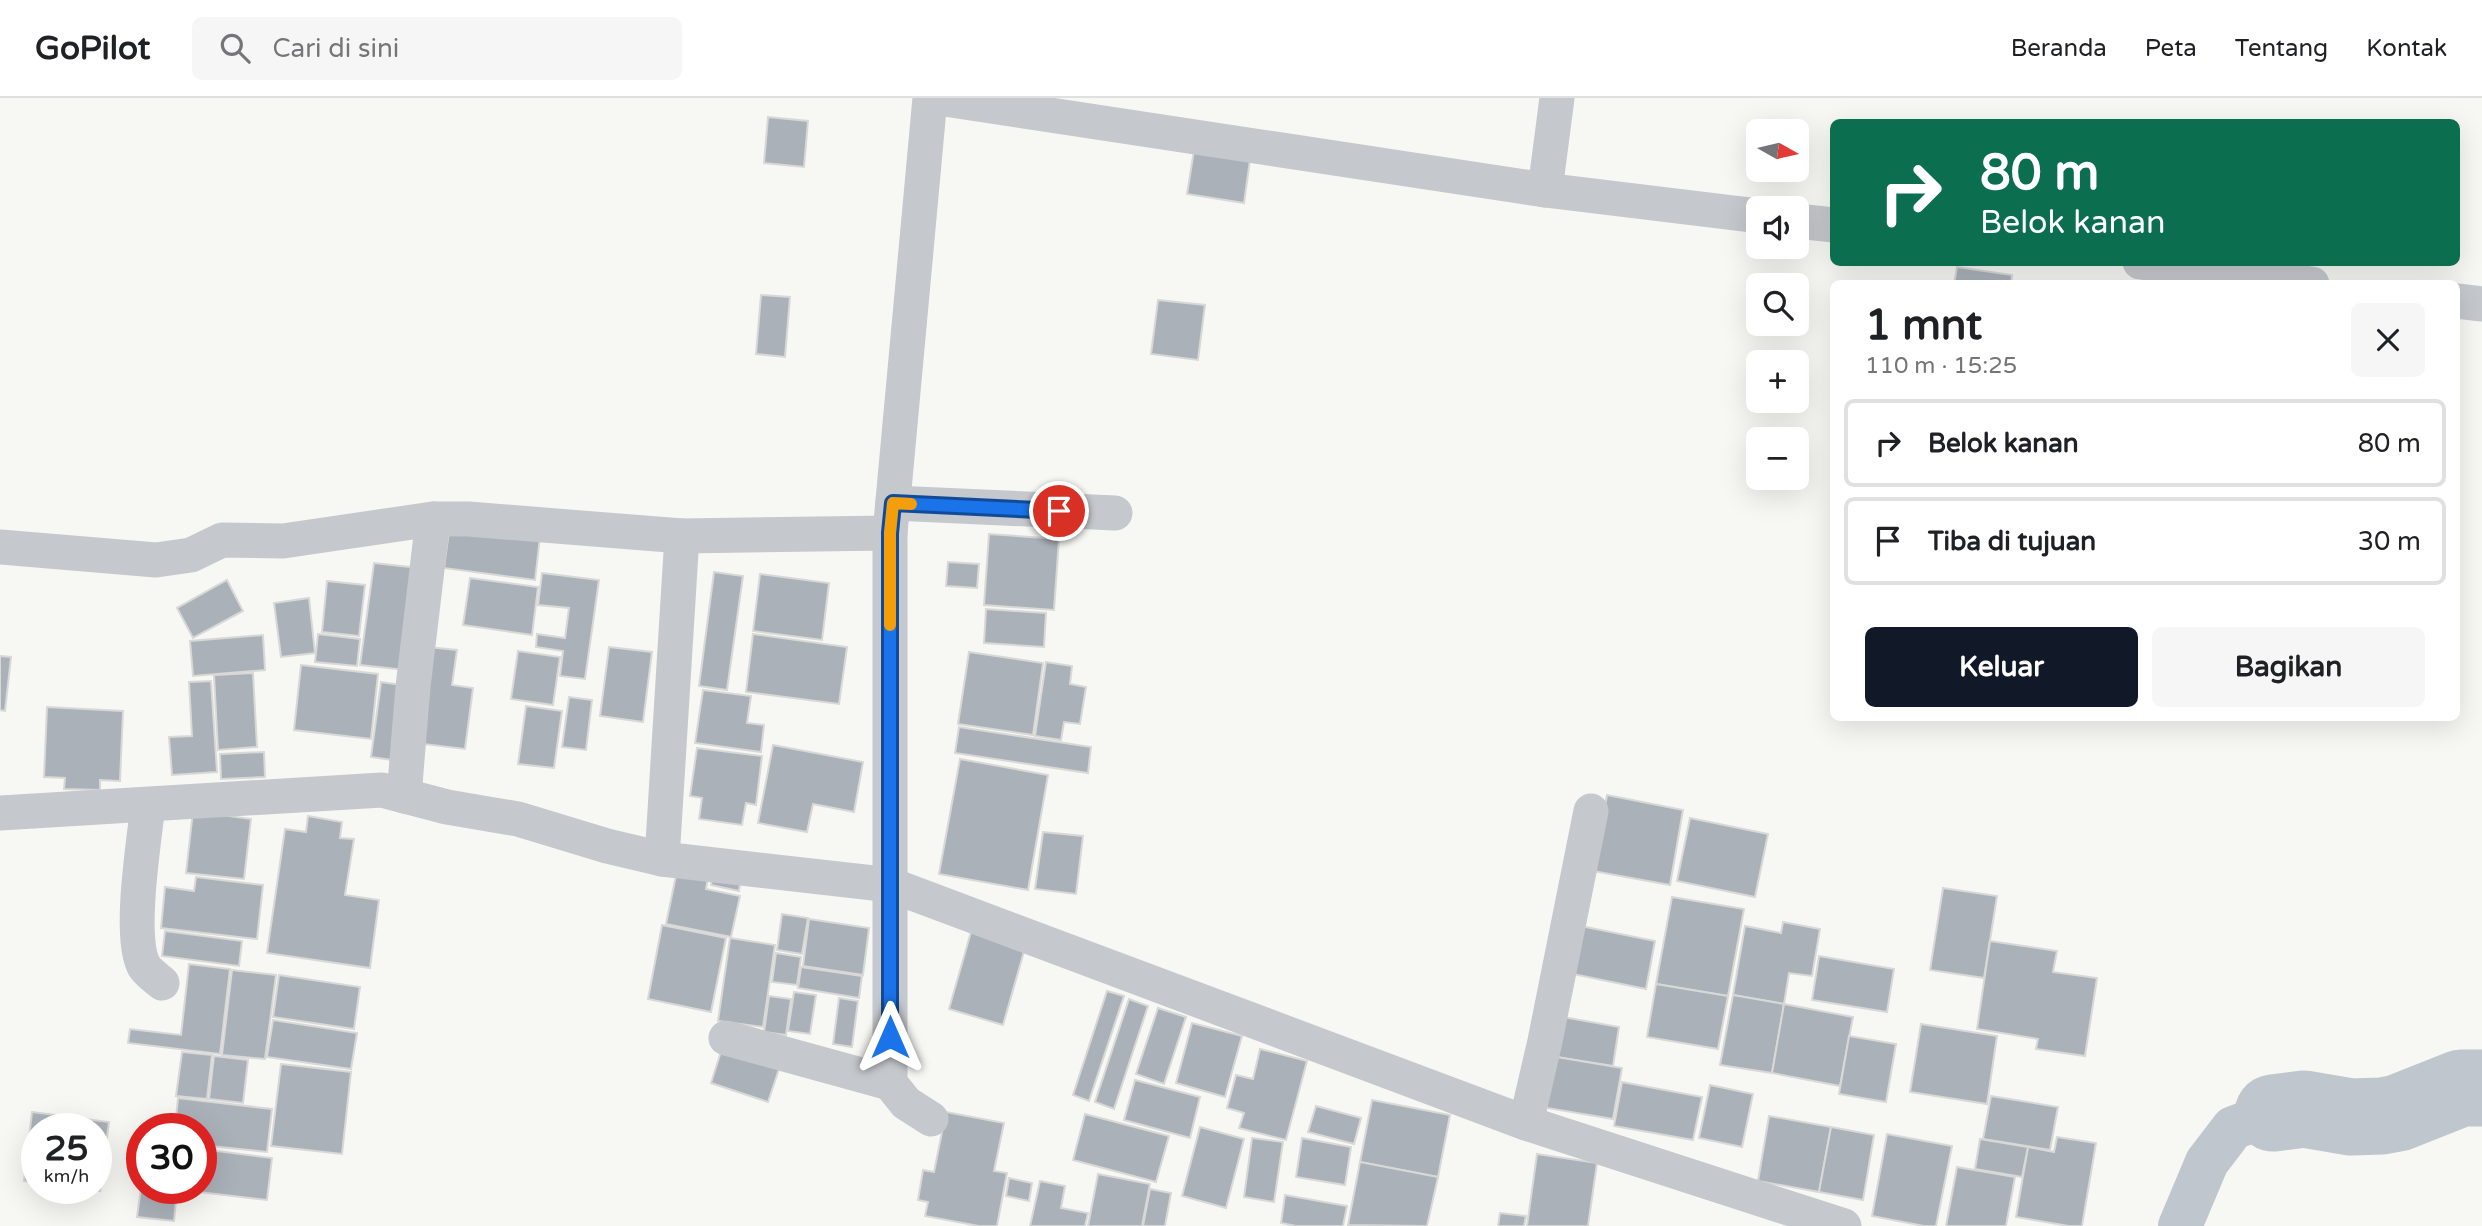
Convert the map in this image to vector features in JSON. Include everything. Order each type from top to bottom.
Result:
[{"type":"street","points":[[890,1083],[891,518],[930,98]]},
{"type":"street","points":[[938,98],[1545,190],[1746,214]]},
{"type":"street","points":[[1545,190],[1557,98]]},
{"type":"street","points":[[1809,222],[1830,225]]},
{"type":"street","points":[[2171,266],[2281,280]]},
{"type":"street","points":[[2460,301],[2482,304]]},
{"type":"street","points":[[0,547],[156,560],[191,555],[222,540],[283,541],[433,519],[468,519],[682,536],[891,518],[1115,513]]},
{"type":"street","points":[[404,796],[413,687],[433,519]]},
{"type":"street","points":[[662,859],[682,536]]},
{"type":"street","points":[[0,813],[382,790],[447,807],[518,819],[607,846],[662,859],[891,885],[1526,1122],[1844,1226]]},
{"type":"street","points":[[148,805],[140,876],[137,945],[143,966],[162,983]]},
{"type":"street","points":[[1526,1122],[1591,811]]},
{"type":"street","points":[[726,1038],[890,1083],[906,1103],[931,1119]]},
{"type":"building","points":[[768,117],[808,121],[804,167],[764,163]]},
{"type":"building","points":[[1195,144],[1251,153],[1244,203],[1187,194]]},
{"type":"building","points":[[1957,267],[2012,275],[2011,280],[1955,280]]},
{"type":"building","points":[[761,295],[790,297],[785,357],[756,354]]},
{"type":"building","points":[[1158,300],[1205,305],[1198,360],[1151,354]]},
{"type":"building","points":[[541,529],[535,580],[444,568],[449,531]]},
{"type":"building","points":[[989,534],[1059,539],[1054,610],[984,605]]},
{"type":"building","points":[[948,562],[979,564],[977,588],[946,586]]},
{"type":"building","points":[[374,563],[419,568],[406,670],[360,665]]},
{"type":"building","points":[[714,572],[743,576],[727,690],[699,686]]},
{"type":"building","points":[[542,573],[599,580],[585,679],[560,676],[563,651],[536,647],[537,634],[565,638],[569,608],[538,605]]},
{"type":"building","points":[[760,574],[829,583],[822,640],[753,631]]},
{"type":"building","points":[[470,578],[538,587],[532,635],[463,625]]},
{"type":"building","points":[[227,580],[243,611],[193,638],[177,608]]},
{"type":"building","points":[[327,581],[365,585],[359,636],[322,632]]},
{"type":"building","points":[[309,598],[315,653],[281,657],[274,603]]},
{"type":"building","points":[[986,609],[1046,613],[1044,647],[984,643]]},
{"type":"building","points":[[318,634],[360,639],[357,666],[315,662]]},
{"type":"building","points":[[753,634],[847,647],[839,704],[746,692]]},
{"type":"building","points":[[263,635],[265,670],[193,676],[190,641]]},
{"type":"building","points":[[427,647],[457,650],[452,685],[473,688],[465,749],[415,743]]},
{"type":"building","points":[[609,647],[652,652],[643,722],[600,716]]},
{"type":"building","points":[[518,651],[560,657],[553,705],[511,699]]},
{"type":"building","points":[[969,652],[1043,663],[1033,735],[958,724]]},
{"type":"building","points":[[0,656],[11,657],[5,711],[0,710]]},
{"type":"building","points":[[1046,662],[1072,666],[1070,684],[1086,687],[1080,724],[1064,722],[1061,740],[1035,736]]},
{"type":"building","points":[[301,665],[378,674],[371,739],[294,730]]},
{"type":"building","points":[[253,673],[257,747],[218,750],[214,675]]},
{"type":"building","points":[[211,681],[217,772],[172,775],[169,737],[192,736],[189,682]]},
{"type":"building","points":[[381,682],[409,686],[399,761],[371,757]]},
{"type":"building","points":[[703,690],[751,696],[747,723],[764,725],[761,752],[695,743]]},
{"type":"building","points":[[569,697],[592,700],[586,750],[562,747]]},
{"type":"building","points":[[526,706],[562,711],[554,768],[518,764]]},
{"type":"building","points":[[47,707],[123,711],[120,781],[100,780],[100,790],[64,789],[65,778],[44,777]]},
{"type":"building","points":[[959,727],[1091,747],[1088,773],[955,753]]},
{"type":"building","points":[[773,745],[863,762],[854,812],[813,804],[807,832],[758,823]]},
{"type":"building","points":[[697,748],[762,756],[756,805],[746,803],[742,825],[699,819],[702,798],[690,796]]},
{"type":"building","points":[[264,752],[265,777],[221,779],[220,754]]},
{"type":"building","points":[[960,759],[1048,775],[1028,890],[939,874]]},
{"type":"building","points":[[1607,795],[1683,810],[1670,885],[1593,871]]},
{"type":"building","points":[[193,811],[251,819],[244,879],[186,873]]},
{"type":"building","points":[[308,816],[342,822],[340,838],[354,839],[345,895],[379,900],[370,968],[267,953],[285,829],[306,832]]},
{"type":"building","points":[[1690,818],[1768,834],[1755,897],[1677,881]]},
{"type":"building","points":[[1043,832],[1083,836],[1076,894],[1035,889]]},
{"type":"building","points":[[679,861],[710,867],[706,889],[740,896],[731,937],[666,924]]},
{"type":"building","points":[[715,865],[742,871],[739,891],[711,885]]},
{"type":"building","points":[[196,877],[263,885],[257,939],[161,928],[165,887],[194,891]]},
{"type":"building","points":[[1943,888],[1997,896],[1984,978],[1930,970]]},
{"type":"building","points":[[1672,897],[1744,909],[1728,996],[1656,984]]},
{"type":"building","points":[[782,914],[808,918],[802,954],[777,950]]},
{"type":"building","points":[[809,919],[869,928],[863,975],[803,966]]},
{"type":"building","points":[[1783,922],[1820,929],[1812,976],[1789,973],[1784,1004],[1733,995],[1745,926],[1781,933]]},
{"type":"building","points":[[662,925],[726,938],[711,1012],[648,999]]},
{"type":"building","points":[[1581,926],[1655,941],[1646,989],[1573,974]]},
{"type":"building","points":[[165,931],[242,941],[239,966],[162,956]]},
{"type":"building","points":[[971,932],[1025,948],[1003,1025],[949,1009]]},
{"type":"building","points":[[730,938],[775,945],[763,1027],[718,1021]]},
{"type":"building","points":[[1990,941],[2057,951],[2053,972],[2097,978],[2085,1056],[2036,1049],[2038,1039],[1977,1029]]},
{"type":"building","points":[[776,953],[801,957],[797,985],[772,982]]},
{"type":"building","points":[[1819,956],[1894,969],[1887,1012],[1812,1000]]},
{"type":"building","points":[[189,964],[230,969],[220,1054],[128,1043],[130,1029],[181,1035]]},
{"type":"building","points":[[801,967],[862,976],[859,998],[798,988]]},
{"type":"building","points":[[232,970],[276,975],[265,1059],[222,1055]]},
{"type":"building","points":[[279,975],[360,987],[354,1029],[273,1017]]},
{"type":"building","points":[[1656,984],[1728,996],[1718,1049],[1647,1037]]},
{"type":"building","points":[[1107,991],[1124,996],[1089,1101],[1073,1095]]},
{"type":"building","points":[[794,992],[816,995],[810,1034],[788,1031]]},
{"type":"building","points":[[1733,995],[1784,1004],[1772,1073],[1720,1065]]},
{"type":"building","points":[[769,996],[791,999],[786,1035],[764,1032]]},
{"type":"building","points":[[839,998],[858,1001],[852,1047],[833,1044]]},
{"type":"building","points":[[1129,999],[1148,1006],[1114,1109],[1095,1102]]},
{"type":"building","points":[[1784,1004],[1853,1017],[1840,1086],[1772,1073]]},
{"type":"building","points":[[1158,1008],[1186,1017],[1164,1084],[1136,1074]]},
{"type":"building","points":[[1563,1017],[1619,1027],[1613,1066],[1556,1057]]},
{"type":"building","points":[[273,1020],[357,1033],[351,1069],[267,1057]]},
{"type":"building","points":[[1192,1023],[1242,1036],[1225,1097],[1176,1083]]},
{"type":"building","points":[[1921,1024],[1997,1036],[1987,1104],[1910,1092]]},
{"type":"building","points":[[1849,1036],[1896,1044],[1886,1102],[1839,1094]]},
{"type":"building","points":[[724,1042],[782,1060],[768,1102],[711,1083]]},
{"type":"building","points":[[1260,1049],[1307,1061],[1286,1140],[1239,1128],[1244,1113],[1227,1108],[1236,1075],[1253,1079]]},
{"type":"building","points":[[182,1052],[212,1055],[207,1099],[176,1096]]},
{"type":"building","points":[[1545,1055],[1622,1068],[1613,1119],[1547,1108]]},
{"type":"building","points":[[214,1056],[248,1060],[243,1103],[209,1099]]},
{"type":"building","points":[[281,1064],[351,1072],[342,1154],[271,1146]]},
{"type":"building","points":[[1135,1080],[1200,1097],[1190,1138],[1124,1120]]},
{"type":"building","points":[[1622,1082],[1702,1097],[1693,1140],[1614,1126]]},
{"type":"building","points":[[1710,1085],[1753,1094],[1742,1147],[1699,1138]]},
{"type":"building","points":[[1991,1096],[2058,1107],[2050,1150],[1983,1139]]},
{"type":"building","points":[[178,1098],[272,1109],[267,1152],[217,1147],[217,1113],[177,1113]]},
{"type":"building","points":[[1372,1100],[1450,1115],[1438,1177],[1360,1162]]},
{"type":"building","points":[[1316,1106],[1361,1118],[1354,1144],[1308,1132]]},
{"type":"building","points":[[946,1112],[1004,1123],[994,1171],[1007,1173],[997,1226],[979,1226],[925,1216],[928,1202],[918,1200],[923,1170],[934,1172]]},
{"type":"building","points":[[1085,1114],[1169,1136],[1156,1182],[1073,1160]]},
{"type":"building","points":[[1769,1116],[1831,1127],[1819,1192],[1758,1181]]},
{"type":"building","points":[[1200,1127],[1244,1139],[1226,1208],[1182,1196]]},
{"type":"building","points":[[1831,1127],[1874,1135],[1863,1200],[1819,1192]]},
{"type":"building","points":[[1887,1134],[1952,1146],[1936,1226],[1872,1216]]},
{"type":"building","points":[[2057,1137],[2096,1143],[2082,1226],[2016,1217],[2028,1147],[2054,1152]]},
{"type":"building","points":[[1252,1138],[1283,1142],[1274,1202],[1244,1197]]},
{"type":"building","points":[[1302,1138],[1351,1147],[1345,1185],[1296,1177]]},
{"type":"building","points":[[1980,1139],[2028,1147],[2022,1177],[1975,1169]]},
{"type":"building","points":[[217,1151],[272,1158],[267,1200],[217,1194]]},
{"type":"building","points":[[1537,1154],[1597,1163],[1588,1226],[1527,1226]]},
{"type":"building","points":[[1360,1162],[1438,1177],[1427,1226],[1348,1225]]},
{"type":"building","points":[[1957,1167],[2015,1177],[2006,1226],[1946,1226]]},
{"type":"building","points":[[1098,1174],[1150,1184],[1142,1226],[1088,1226]]},
{"type":"building","points":[[1009,1178],[1032,1183],[1029,1201],[1006,1196]]},
{"type":"building","points":[[1040,1181],[1065,1186],[1061,1208],[1088,1213],[1085,1226],[1030,1226]]},
{"type":"building","points":[[1150,1189],[1171,1193],[1165,1226],[1143,1226]]},
{"type":"building","points":[[1285,1195],[1347,1206],[1343,1226],[1296,1226],[1281,1223]]},
{"type":"building","points":[[139,1204],[176,1204],[174,1221],[137,1217]]},
{"type":"building","points":[[1500,1213],[1526,1216],[1524,1226],[1498,1226]]},
{"type":"waterway","points":[[2273,1113],[2304,1109],[2351,1117],[2382,1116],[2398,1113],[2461,1088],[2482,1088]]},
{"type":"waterway","points":[[2180,1226],[2207,1162],[2233,1128],[2273,1113]]},
{"type":"slow traffic","points":[[890,625],[890,533],[893,503],[911,504]]},
{"type":"route","points":[[890,1037],[890,533],[893,503],[1059,511]]}]
